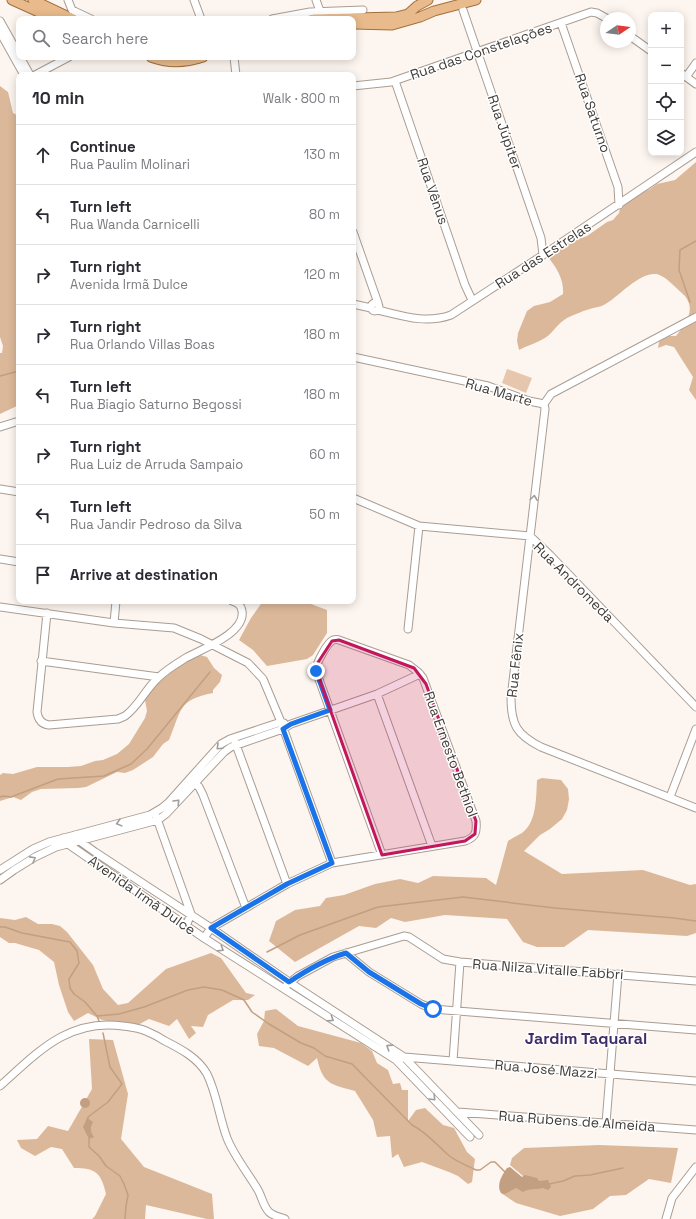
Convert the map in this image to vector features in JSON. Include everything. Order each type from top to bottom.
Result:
[{"type":"main road","points":[[12,0],[47,16]]},
{"type":"main road","points":[[18,0],[26,2],[31,0],[72,15]]},
{"type":"main road","points":[[356,17],[390,18],[408,14],[421,1],[424,7],[439,10],[452,0]]},
{"type":"main road","points":[[356,24],[392,25],[476,0]]},
{"type":"main road","points":[[162,60],[169,62],[190,60]]},
{"type":"street","points":[[68,0],[72,15]]},
{"type":"street","points":[[194,0],[200,16]]},
{"type":"street","points":[[316,0],[320,11]]},
{"type":"street","points":[[283,16],[320,11],[363,10]]},
{"type":"street","name":"Rua Júpiter","points":[[463,10],[541,238],[543,255]]},
{"type":"street","name":"Rua das Constelações","points":[[356,86],[395,80],[591,12],[600,15]]},
{"type":"street","points":[[0,21],[16,49]]},
{"type":"street","name":"Rua Saturno","points":[[561,23],[618,188],[619,205]]},
{"type":"street","points":[[0,32],[22,72]]},
{"type":"street","points":[[636,40],[648,49]]},
{"type":"street","points":[[22,60],[28,72]]},
{"type":"street","points":[[41,72],[63,60]]},
{"type":"street","points":[[234,60],[236,72]]},
{"type":"street","points":[[696,63],[684,75],[696,84]]},
{"type":"street","name":"Rua Vênus","points":[[395,80],[465,285],[472,300]]},
{"type":"street","name":"Rua das Estrelas","points":[[356,304],[376,307],[412,318],[434,319],[451,315],[619,205],[696,152]]},
{"type":"street","points":[[356,242],[376,307]]},
{"type":"street","name":"Rua Marte","points":[[356,358],[488,386],[529,401],[544,404],[551,394],[696,318]]},
{"type":"street","name":"Rua Fênix","points":[[544,404],[545,409],[511,698],[511,716],[513,722],[525,738],[537,745],[696,808]]},
{"type":"street","points":[[0,427],[16,423]]},
{"type":"street","points":[[0,489],[16,492]]},
{"type":"street","name":"Rua Andromeda","points":[[356,499],[419,526],[530,536],[696,706]]},
{"type":"street","points":[[408,629],[419,526]]},
{"type":"street","points":[[0,559],[16,562]]},
{"type":"street","points":[[114,623],[116,604]]},
{"type":"street","points":[[47,613],[37,712],[39,720],[42,723],[49,725],[118,719],[125,716],[158,677],[182,660],[213,645],[235,629],[242,620],[242,610],[237,604]]},
{"type":"street","points":[[0,607],[114,623],[174,628],[240,658],[253,667],[263,679],[282,725],[332,863]]},
{"type":"street","points":[[0,870],[33,849],[49,842],[81,842],[158,820],[166,814],[221,744],[234,738],[291,724],[330,710],[377,694],[420,674],[408,665],[337,639],[330,643],[315,667],[330,710],[382,855]]},
{"type":"street","points":[[41,661],[158,677]]},
{"type":"street","name":"Rua Ernesto Bethiol","points":[[420,674],[426,684],[476,821],[477,830],[471,838],[465,841],[432,846]]},
{"type":"street","points":[[204,938],[211,928],[287,884],[332,863],[432,846],[377,694]]},
{"type":"street","points":[[0,880],[35,857],[56,847],[75,835],[154,813],[168,803],[224,752],[282,725]]},
{"type":"street","points":[[670,797],[696,729]]},
{"type":"street","points":[[234,738],[287,884]]},
{"type":"street","points":[[192,781],[203,795],[246,908]]},
{"type":"street","points":[[154,813],[158,820],[191,914],[186,926]]},
{"type":"street","name":"Avenida Irmã Dulce","points":[[75,835],[81,842],[191,914],[289,982],[404,1057],[479,1135]]},
{"type":"street","name":"Avenida Irmã Dulce","points":[[65,841],[204,938],[398,1062],[470,1137]]},
{"type":"street","name":"Rua Nilza Vitalle Fabbri","points":[[346,953],[406,936],[443,959],[460,962],[696,981]]},
{"type":"street","points":[[284,988],[289,982],[313,967],[333,957],[346,953],[369,972],[421,1004],[433,1009],[696,1030]]},
{"type":"street","points":[[453,1061],[460,962]]},
{"type":"street","points":[[606,1123],[618,974]]},
{"type":"street","points":[[0,1086],[33,1057],[64,1035],[74,1030],[94,1025],[107,1024],[145,1030],[179,1048],[202,1066],[211,1085],[228,1139],[258,1191],[267,1210],[273,1215],[285,1219]]},
{"type":"street","points":[[398,1062],[404,1057]]},
{"type":"street","name":"Rua José Mazzi","points":[[404,1057],[696,1081]]},
{"type":"street","points":[[451,1117],[458,1112]]},
{"type":"street","name":"Rua Rubens de Almeida","points":[[458,1112],[696,1130]]},
{"type":"street","points":[[666,1219],[672,1198],[696,1167]]},
{"type":"highlighted area","points":[[339,640],[414,668],[426,684],[476,821],[475,834],[465,841],[382,855],[315,667],[332,641]]},
{"type":"shaded area","points":[[0,86],[8,92],[13,113],[16,114],[16,406],[0,414],[0,353],[2,353],[3,346],[0,337]]},
{"type":"shaded area","points":[[696,162],[696,400],[689,390],[693,377],[674,347],[666,345],[658,348],[660,336],[676,336],[686,321],[690,311],[690,306],[685,296],[660,275],[650,274],[637,280],[605,304],[567,318],[546,337],[519,350],[517,341],[518,333],[527,311],[534,306],[550,302],[563,294],[559,274],[548,257],[576,240],[587,236],[607,222],[613,220],[619,213],[621,204],[657,184],[675,180]]},
{"type":"shaded area","points":[[507,369],[532,378],[526,393],[502,383]]},
{"type":"shaded area","points":[[261,604],[311,604],[327,610],[327,633],[313,655],[307,659],[267,666],[253,650],[239,640]]},
{"type":"shaded area","points":[[200,655],[207,657],[214,668],[222,675],[220,682],[213,690],[213,693],[193,699],[187,703],[179,713],[169,740],[163,744],[153,757],[133,770],[125,773],[117,772],[86,787],[41,789],[32,792],[21,800],[13,797],[0,801],[0,775],[3,773],[13,774],[37,767],[81,766],[103,760],[117,754],[129,744],[145,718],[147,711],[145,700],[146,695],[179,666]]},
{"type":"shaded area","points":[[542,778],[561,780],[568,789],[569,799],[567,810],[562,819],[540,835],[524,851],[562,874],[643,870],[690,885],[696,884],[696,933],[687,936],[588,930],[564,947],[537,947],[523,942],[507,919],[445,915],[405,922],[391,918],[376,928],[359,926],[295,962],[269,941],[276,921],[295,910],[320,906],[326,898],[344,895],[375,884],[400,879],[418,883],[433,876],[486,878],[496,885],[508,841],[522,833],[531,822],[535,809],[537,780]]},
{"type":"shaded area","points":[[26,917],[38,924],[52,924],[60,926],[67,932],[93,965],[103,989],[118,1005],[128,1003],[166,969],[211,953],[221,958],[246,993],[255,995],[248,1000],[233,1000],[208,1015],[203,1027],[191,1026],[196,1033],[189,1039],[177,1019],[169,1026],[149,1019],[136,1026],[102,1020],[88,1013],[74,1021],[68,1012],[59,985],[54,962],[39,950],[15,943],[9,943],[0,937],[0,918],[15,920]]},
{"type":"shaded area","points":[[276,1009],[298,1026],[361,1043],[372,1051],[377,1063],[388,1070],[393,1084],[400,1083],[402,1090],[408,1090],[408,1121],[416,1110],[425,1108],[443,1125],[454,1128],[467,1152],[475,1159],[472,1182],[468,1184],[458,1176],[422,1162],[404,1167],[398,1154],[392,1158],[390,1136],[377,1137],[373,1120],[355,1091],[329,1082],[322,1074],[317,1058],[308,1066],[274,1048],[259,1046],[257,1034],[264,1021],[265,1011]]},
{"type":"shaded area","points":[[89,1039],[113,1040],[128,1094],[121,1139],[144,1167],[212,1194],[214,1219],[207,1219],[146,1205],[145,1219],[92,1219],[106,1194],[102,1181],[96,1173],[92,1170],[74,1168],[62,1149],[51,1147],[35,1156],[21,1148],[17,1140],[37,1139],[48,1126],[68,1131],[92,1089]]},
{"type":"shaded area","points":[[83,1098],[87,1098],[89,1099],[89,1107],[83,1108],[80,1105],[80,1101]]},
{"type":"shaded area","points":[[87,1118],[93,1122],[91,1130],[94,1137],[89,1139],[83,1127]]},
{"type":"shaded area","points":[[599,1145],[678,1148],[671,1183],[649,1179],[626,1195],[610,1196],[593,1209],[560,1216],[516,1203],[501,1193],[530,1182],[510,1165],[512,1158],[524,1148]]},
{"type":"shaded area","points":[[510,1167],[522,1177],[525,1175],[537,1178],[539,1181],[548,1180],[551,1187],[548,1190],[543,1188],[523,1192],[516,1188],[505,1194],[501,1193],[499,1187],[500,1180],[507,1168]]},
{"type":"waterway","points":[[690,302],[679,270],[680,250],[696,241]]},
{"type":"waterway","points":[[0,376],[16,372]]},
{"type":"waterway","points":[[0,797],[11,797],[58,779],[104,776],[131,764],[147,749],[210,672]]},
{"type":"waterway","points":[[267,952],[300,935],[378,907],[463,897],[555,908],[696,921]]},
{"type":"waterway","points":[[0,927],[5,927],[22,933],[70,942],[77,951],[79,963],[69,979],[70,988],[74,994],[85,1002],[97,1016],[99,1021]]},
{"type":"waterway","points":[[97,1016],[119,1014],[144,1007],[188,990],[204,987],[222,990],[244,1000],[252,1012],[301,1043],[314,1048],[325,1056],[352,1064],[412,1125],[426,1134],[446,1153],[460,1163],[476,1170],[480,1170],[491,1162],[495,1162],[505,1172]]},
{"type":"waterway","points":[[88,1121],[88,1117],[108,1102],[122,1084],[110,1067],[103,1033]]},
{"type":"waterway","points":[[89,1139],[89,1147],[99,1156],[106,1166],[120,1176],[124,1184],[128,1195],[125,1219]]},
{"type":"waterway","points":[[549,1184],[563,1181],[575,1176],[590,1175],[623,1168]]},
{"type":"district","name":"Jardim Taquaral","points":[[586,1038]]},
{"type":"route","points":[[316,671],[330,710],[291,724],[283,729],[332,863],[287,884],[211,928],[289,982],[313,967],[333,957],[346,953],[369,972],[426,1007],[433,1009]]}]
